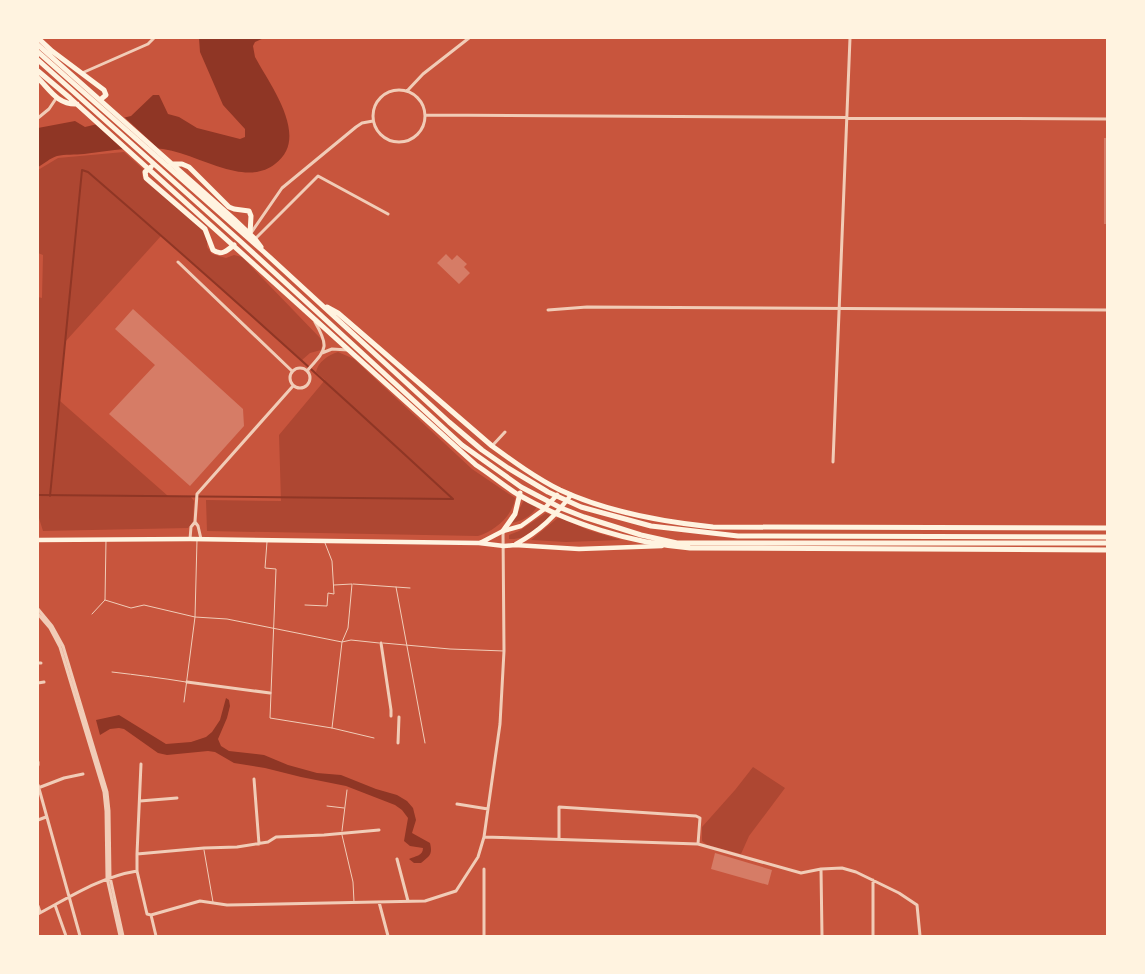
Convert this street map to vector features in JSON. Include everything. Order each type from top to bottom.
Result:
[{"type":"highway","points":[[38,38],[105,91],[106,95],[104,98],[92,102],[64,103],[38,78]]},
{"type":"highway","points":[[38,44],[79,88],[225,228],[462,445],[521,487],[550,503],[584,517],[641,535],[677,543],[1108,544]]},
{"type":"highway","points":[[38,52],[232,221],[449,422],[482,450],[508,468],[567,501],[587,509],[651,526],[738,536],[1108,537]]},
{"type":"highway","points":[[38,60],[79,88]]},
{"type":"highway","points":[[38,70],[221,233],[476,465],[520,495],[557,514],[581,524],[666,546],[726,550],[1108,550]]},
{"type":"highway","points":[[234,245],[219,254],[213,250],[205,229],[148,182],[145,176],[147,169],[160,165],[186,165],[234,210],[249,211],[251,216],[251,239]]},
{"type":"highway","points":[[320,304],[338,313],[492,446],[519,466],[571,495],[646,517],[676,523],[713,526],[1108,528]]},
{"type":"highway","points":[[503,531],[515,514],[521,487]]},
{"type":"highway","points":[[666,546],[677,543]]},
{"type":"main road","points":[[479,543],[503,531],[520,526],[536,516],[546,508],[561,490]]},
{"type":"main road","points":[[515,545],[534,534],[557,514],[571,495]]},
{"type":"main road","points":[[38,540],[324,540],[479,543],[579,549],[666,546]]},
{"type":"street","points":[[82,74],[148,44],[154,38]]},
{"type":"street","points":[[406,91],[423,74],[469,38]]},
{"type":"street","points":[[833,462],[850,38]]},
{"type":"street","points":[[395,90],[406,91],[416,97],[420,101],[425,115],[424,123],[419,133],[410,140],[399,143],[383,138],[373,121],[374,107],[380,98],[395,90]]},
{"type":"street","points":[[38,118],[49,109],[57,98]]},
{"type":"street","points":[[425,115],[1108,119]]},
{"type":"street","points":[[251,239],[276,195],[290,180],[356,127],[362,123],[373,121]]},
{"type":"street","points":[[251,239],[318,176],[388,214]]},
{"type":"street","points":[[178,262],[292,371]]},
{"type":"street","points":[[548,310],[588,307],[1108,310]]},
{"type":"street","points":[[314,319],[324,338],[325,344],[322,354]]},
{"type":"street","points":[[307,371],[322,354],[332,349],[349,350]]},
{"type":"street","points":[[292,371],[301,368],[307,371],[310,377],[308,384],[302,388],[293,386]]},
{"type":"street","points":[[292,371],[290,380],[293,386]]},
{"type":"street","points":[[190,539],[191,527],[195,522],[197,494],[293,386]]},
{"type":"street","points":[[492,446],[504,432]]},
{"type":"street","points":[[195,522],[198,526],[200,539]]},
{"type":"street","points":[[151,915],[200,901],[227,905],[426,901],[456,891],[478,858],[484,837],[500,724],[504,651],[503,531]]},
{"type":"street","points":[[38,609],[52,626],[63,646],[105,783],[109,811],[108,877]]},
{"type":"street","points":[[38,614],[50,628],[60,647],[102,784],[106,811],[108,877],[122,936]]},
{"type":"street","points":[[381,643],[391,716]]},
{"type":"street","points":[[38,683],[44,682]]},
{"type":"street","points":[[187,682],[270,693]]},
{"type":"street","points":[[398,743],[399,717]]},
{"type":"street","points":[[142,764],[137,871],[147,914],[151,915],[156,936]]},
{"type":"street","points":[[80,936],[38,786],[83,774]]},
{"type":"street","points":[[254,779],[259,844]]},
{"type":"street","points":[[140,801],[177,798]]},
{"type":"street","points":[[457,804],[488,809]]},
{"type":"street","points":[[559,839],[559,807],[696,816],[700,818],[698,844]]},
{"type":"street","points":[[38,820],[46,817]]},
{"type":"street","points":[[137,854],[237,847],[268,842],[276,837],[342,834],[378,830]]},
{"type":"street","points":[[484,837],[698,844],[801,873],[821,869],[842,868],[873,880],[898,893],[917,906],[920,936]]},
{"type":"street","points":[[397,859],[408,901]]},
{"type":"street","points":[[821,869],[822,936]]},
{"type":"street","points":[[484,870],[484,936]]},
{"type":"street","points":[[38,906],[39,913],[108,877],[137,871]]},
{"type":"street","points":[[873,880],[873,936]]},
{"type":"street","points":[[379,902],[388,936]]},
{"type":"street","points":[[55,905],[66,936]]},
{"type":"lane","points":[[184,702],[195,616],[200,539]]},
{"type":"lane","points":[[92,614],[105,600],[106,540]]},
{"type":"lane","points":[[306,605],[327,606],[328,594],[334,594],[332,561],[324,540]]},
{"type":"lane","points":[[267,541],[265,568],[276,569],[270,718],[332,728],[374,738]]},
{"type":"lane","points":[[334,585],[352,584],[410,588]]},
{"type":"lane","points":[[332,728],[342,642],[348,628],[352,584]]},
{"type":"lane","points":[[396,587],[425,743]]},
{"type":"lane","points":[[105,600],[131,608],[144,605],[342,642],[351,640],[406,646],[504,651]]},
{"type":"lane","points":[[112,672],[187,682]]},
{"type":"lane","points":[[347,790],[342,834],[353,882],[354,902]]},
{"type":"lane","points":[[327,806],[345,808]]},
{"type":"lane","points":[[204,848],[213,903]]},
{"type":"shaded area","points":[[199,38],[264,38],[255,42],[253,46],[255,57],[277,96],[288,126],[289,140],[285,153],[275,164],[261,171],[240,172],[172,151],[143,148],[60,155],[38,167],[38,128],[75,121],[85,127],[131,116],[153,95],[159,95],[168,114],[179,117],[197,128],[240,139],[245,137],[245,129],[223,105],[200,52]]},
{"type":"shaded area","points":[[124,152],[143,169],[142,176],[146,182],[207,234],[207,247],[212,254],[226,258],[234,255],[242,257],[323,341],[321,350],[310,353],[302,360],[161,236],[65,342],[60,401],[168,496],[190,496],[194,501],[193,522],[188,528],[43,531],[38,515],[38,297],[42,298],[43,255],[38,253],[38,170],[58,158]]},
{"type":"shaded area","points":[[338,352],[354,359],[472,469],[515,498],[511,511],[502,522],[478,536],[207,531],[206,500],[281,501],[279,435],[325,380],[316,372],[321,362]]},
{"type":"shaded area","points":[[525,498],[537,507],[526,518],[512,523]]},
{"type":"shaded area","points":[[546,513],[550,515],[548,518],[531,533],[521,538],[509,539],[509,535],[519,531]]},
{"type":"shaded area","points":[[559,517],[588,530],[621,540],[566,542],[531,540]]},
{"type":"shaded area","points":[[226,698],[229,700],[230,706],[218,739],[221,746],[229,751],[264,755],[288,765],[317,773],[341,775],[397,795],[407,801],[413,808],[416,820],[412,833],[430,843],[430,855],[421,863],[414,863],[409,859],[420,854],[423,848],[410,846],[404,841],[408,818],[395,805],[346,786],[234,763],[215,752],[167,755],[158,753],[124,729],[110,729],[100,735],[96,720],[119,715],[166,744],[191,742],[206,737],[212,732],[220,720]]},
{"type":"shaded area","points":[[753,767],[785,788],[749,836],[741,854],[707,845],[702,841],[702,827]]},
{"type":"pier","points":[[122,115],[162,152],[125,151],[93,122]]},
{"type":"building","points":[[1104,138],[1108,138],[1108,224],[1104,224]]},
{"type":"building","points":[[446,254],[452,260],[457,255],[467,264],[464,267],[470,273],[459,284],[437,263]]},
{"type":"building","points":[[133,309],[243,409],[244,426],[190,486],[109,414],[155,365],[115,329]]},
{"type":"building","points":[[715,853],[772,870],[768,885],[711,869]]},
{"type":"waterway","points":[[50,496],[82,170],[88,172],[226,293],[453,499]]},
{"type":"waterway","points":[[38,495],[453,499]]}]
